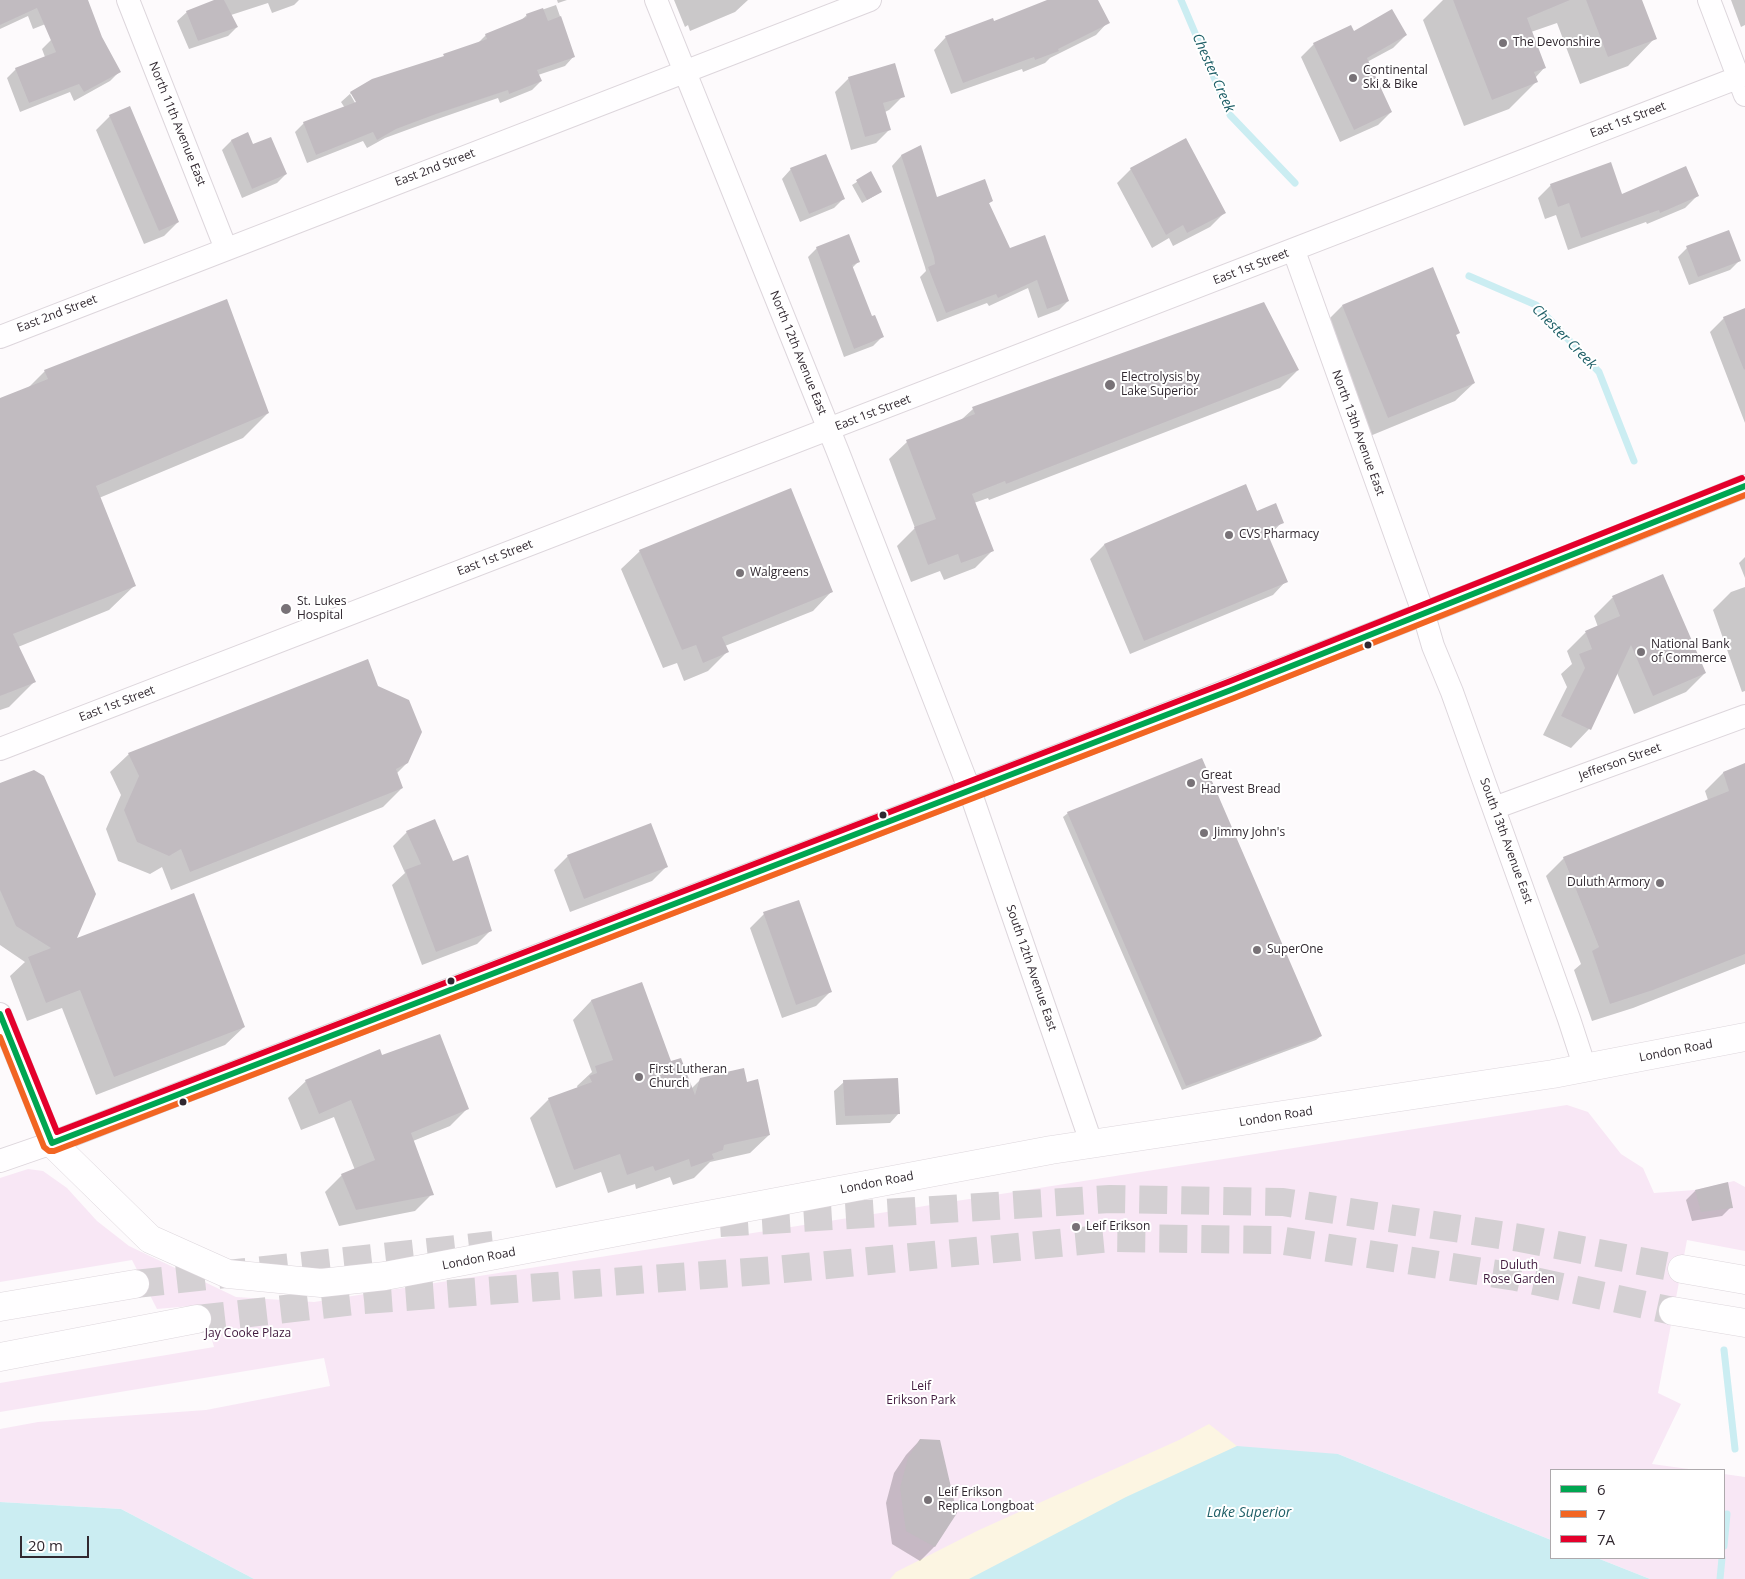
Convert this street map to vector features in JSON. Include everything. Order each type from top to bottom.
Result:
[{"type":"main road","name":"London Road","points":[[52,1143],[150,1239],[228,1274],[321,1284],[385,1276],[1092,1145],[1584,1068],[1745,1037]]},
{"type":"main road","points":[[1682,1269],[1745,1280]]},
{"type":"main road","points":[[0,1306],[135,1284]]},
{"type":"main road","points":[[1673,1311],[1745,1323]]},
{"type":"main road","points":[[0,1357],[197,1320]]},
{"type":"street","name":"North 11th Avenue East","points":[[128,0],[226,249]]},
{"type":"street","name":"North 12th Avenue East","points":[[656,0],[830,430],[970,791]]},
{"type":"street","name":"East 2nd Street","points":[[0,337],[870,0]]},
{"type":"street","points":[[1710,0],[1743,82]]},
{"type":"street","name":"East 1st Street","points":[[0,749],[1294,251],[1743,82]]},
{"type":"street","name":"North 13th Avenue East","points":[[1294,251],[1424,615]]},
{"type":"street","points":[[0,1161],[52,1143],[970,791],[1424,615],[1745,486]]},
{"type":"street","name":"South 13th Avenue East","points":[[1424,615],[1432,646],[1452,692],[1494,808],[1569,1019],[1584,1068]]},
{"type":"street","name":"Jefferson Street","points":[[1494,808],[1745,716]]},
{"type":"street","name":"South 12th Avenue East","points":[[970,791],[1092,1145]]},
{"type":"street","points":[[0,1014],[52,1143]]},
{"type":"green space","name":"Leif Erikson Park","points":[[1567,1105],[1588,1112],[1621,1154],[1643,1168],[1654,1193],[1695,1190],[1734,1181],[1745,1187],[1745,1251],[1687,1240],[1658,1393],[1681,1404],[1652,1464],[1689,1469],[1550,1469],[1550,1540],[1338,1454],[969,1579],[254,1579],[121,1509],[0,1502],[0,1429],[38,1422],[206,1410],[330,1386],[324,1358],[0,1412],[0,1383],[214,1347],[202,1305],[157,1309],[132,1260],[0,1282],[0,1178],[28,1169],[43,1171],[67,1188],[97,1221],[129,1246],[236,1297],[314,1302]]},
{"type":"green space","points":[[1725,1474],[1745,1477],[1745,1579],[1650,1579],[1600,1559],[1725,1559]]},
{"type":"sand","points":[[1209,1424],[1237,1446],[970,1579],[890,1579],[896,1572],[979,1530],[1179,1440]]},
{"type":"water","name":"Lake Superior","points":[[1237,1446],[1338,1454],[1550,1540],[1550,1559],[1600,1559],[1650,1579],[969,1579],[1126,1497]]},
{"type":"water","points":[[0,1502],[121,1509],[254,1579],[0,1579]]},
{"type":"building","points":[[0,0],[88,0],[102,37],[121,72],[84,92],[79,84],[29,103],[15,68],[56,52],[37,8],[0,25]]},
{"type":"building","points":[[214,0],[224,0],[238,27],[198,41],[186,11]]},
{"type":"building","points":[[1047,0],[1098,0],[1110,23],[1058,49],[1059,51],[1035,60],[1034,57],[963,83],[945,36],[993,18],[994,21]]},
{"type":"building","name":"The Devonshire","points":[[1453,0],[1570,0],[1527,18],[1546,68],[1534,72],[1538,82],[1492,100]]},
{"type":"building","name":"The Devonshire","points":[[1586,0],[1642,0],[1657,39],[1608,57]]},
{"type":"building","points":[[543,8],[548,21],[561,16],[575,57],[537,70],[542,81],[509,94],[508,90],[436,114],[396,129],[377,140],[373,132],[316,155],[303,122],[356,102],[350,92],[372,79],[444,56],[443,54],[487,39],[485,34],[527,17],[526,14]]},
{"type":"building","name":"Continental Ski & Bike","points":[[1392,9],[1407,35],[1367,58],[1392,112],[1354,130],[1313,43],[1351,25],[1354,31]]},
{"type":"building","points":[[895,63],[905,97],[883,103],[891,130],[865,137],[848,77]]},
{"type":"building","points":[[130,106],[179,222],[159,231],[109,115]]},
{"type":"building","points":[[248,132],[253,144],[271,137],[287,174],[252,189],[231,140]]},
{"type":"building","points":[[1186,138],[1226,213],[1187,233],[1183,225],[1166,235],[1130,168]]},
{"type":"building","points":[[921,145],[937,197],[985,179],[993,201],[989,203],[1010,248],[1045,235],[1069,301],[1047,309],[1037,280],[998,298],[996,294],[946,313],[928,267],[935,264],[934,257],[901,155]]},
{"type":"building","points":[[826,154],[845,199],[809,214],[790,168]]},
{"type":"building","points":[[1611,162],[1622,194],[1686,166],[1699,196],[1660,213],[1659,210],[1581,238],[1569,203],[1558,207],[1550,184]]},
{"type":"building","points":[[871,171],[882,192],[867,200],[856,180]]},
{"type":"building","points":[[1729,230],[1741,261],[1698,277],[1686,246]]},
{"type":"building","points":[[849,234],[860,262],[852,265],[872,316],[875,315],[884,337],[854,349],[816,247]]},
{"type":"building","points":[[1433,267],[1460,333],[1456,335],[1475,383],[1388,418],[1342,305]]},
{"type":"building","points":[[227,299],[269,413],[96,486],[136,586],[13,634],[36,682],[0,696],[0,398],[48,379],[44,370]]},
{"type":"building","points":[[1264,302],[1299,370],[1006,484],[1005,481],[972,494],[994,551],[961,563],[958,554],[928,565],[914,527],[936,519],[906,440],[975,414],[972,407]]},
{"type":"building","points":[[1745,308],[1745,369],[1744,370],[1723,317]]},
{"type":"building","points":[[1246,484],[1257,511],[1276,503],[1284,523],[1266,530],[1288,582],[1144,641],[1104,544]]},
{"type":"building","points":[[791,488],[833,592],[722,637],[729,652],[703,663],[696,645],[682,650],[639,550]]},
{"type":"building","name":"National Bank of Commerce","points":[[1663,574],[1706,673],[1653,696],[1631,645],[1591,730],[1561,716],[1585,668],[1579,654],[1592,649],[1585,631],[1620,616],[1612,596]]},
{"type":"building","points":[[368,659],[378,686],[409,700],[422,732],[408,763],[396,769],[403,788],[190,872],[181,849],[169,856],[137,842],[124,810],[139,776],[128,753]]},
{"type":"building","points":[[1202,758],[1322,1036],[1186,1086],[1067,812]]},
{"type":"building","name":"Duluth Armory","points":[[1745,763],[1745,954],[1653,990],[1610,1004],[1592,951],[1599,947],[1563,857],[1729,791],[1723,772]]},
{"type":"building","points":[[34,770],[44,776],[96,894],[77,938],[194,893],[245,1027],[114,1077],[80,990],[46,1003],[28,957],[51,948],[16,926],[0,890],[0,783]]},
{"type":"building","points":[[435,819],[453,861],[468,855],[492,931],[436,952],[405,870],[421,864],[406,831]]},
{"type":"building","points":[[651,823],[668,867],[584,899],[567,855]]},
{"type":"building","points":[[799,900],[832,992],[796,1005],[763,912]]},
{"type":"building","name":"First Lutheran Church","points":[[642,982],[671,1061],[681,1058],[695,1095],[700,1078],[744,1068],[747,1082],[758,1079],[770,1135],[724,1145],[723,1150],[712,1154],[714,1159],[691,1167],[689,1159],[655,1171],[653,1166],[627,1175],[620,1154],[574,1170],[548,1098],[592,1082],[589,1076],[597,1073],[595,1066],[613,1060],[591,1000]]},
{"type":"building","points":[[440,1034],[469,1109],[411,1133],[434,1195],[356,1210],[341,1174],[375,1160],[351,1100],[319,1114],[305,1080],[380,1049],[382,1055]]},
{"type":"building","points":[[898,1078],[900,1114],[845,1116],[843,1080]]},
{"type":"building","points":[[1728,1182],[1733,1208],[1701,1212],[1695,1190]]},
{"type":"building","name":"Leif Erikson Replica Longboat","points":[[920,1439],[940,1440],[957,1513],[935,1547],[906,1531],[900,1488],[908,1458]]},
{"type":"waterway","name":"Chester Creek","points":[[1181,0],[1230,115],[1295,183]]},
{"type":"waterway","name":"Chester Creek","points":[[1469,276],[1536,305],[1599,372],[1634,461]]},
{"type":"waterway","name":"Chester Creek","points":[[1724,1350],[1735,1449]]},
{"type":"waterway","name":"Chester Creek","points":[[1725,1535],[1727,1514]]},
{"type":"waterway","name":"Chester Creek","points":[[1720,1579],[1722,1559]]},
{"type":"tunnel","points":[[720,1223],[1110,1199],[1283,1202],[1520,1238],[1682,1269]]},
{"type":"tunnel","points":[[197,1319],[364,1300],[774,1270],[1112,1238],[1278,1240],[1516,1277],[1673,1311]]},
{"type":"tunnel","points":[[135,1284],[493,1245]]},
{"type":"transit line","name":"7A","points":[[8,1011],[57,1132],[1228,682],[1742,478]]},
{"type":"transit line","name":"6","points":[[0,1014],[52,1143],[1231,690],[1745,486]]},
{"type":"transit line","name":"7","points":[[0,1037],[44,1147],[49,1151],[54,1151],[1234,698],[1745,495]]},
{"type":"place","name":"The Devonshire","points":[[1503,43]]},
{"type":"place","name":"Continental Ski & Bike","points":[[1353,78]]},
{"type":"place","name":"Electrolysis by Lake Superior","points":[[1110,385]]},
{"type":"place","name":"CVS Pharmacy","points":[[1229,535]]},
{"type":"place","name":"Walgreens","points":[[740,573]]},
{"type":"place","name":"St. Lukes Hospital","points":[[286,609]]},
{"type":"place","name":"National Bank of Commerce","points":[[1641,652]]},
{"type":"place","name":"Great Harvest Bread","points":[[1191,783]]},
{"type":"place","name":"Jimmy John's","points":[[1204,833]]},
{"type":"place","name":"Duluth Armory","points":[[1660,883]]},
{"type":"place","name":"SuperOne","points":[[1257,950]]},
{"type":"place","name":"First Lutheran Church","points":[[639,1077]]},
{"type":"place","name":"Leif Erikson","points":[[1076,1227]]},
{"type":"place","name":"Leif Erikson Replica Longboat","points":[[928,1500]]},
{"type":"park label","name":"Duluth Rose Garden","points":[[1519,1273]]},
{"type":"park label","name":"Jay Cooke Plaza","points":[[248,1334]]}]
